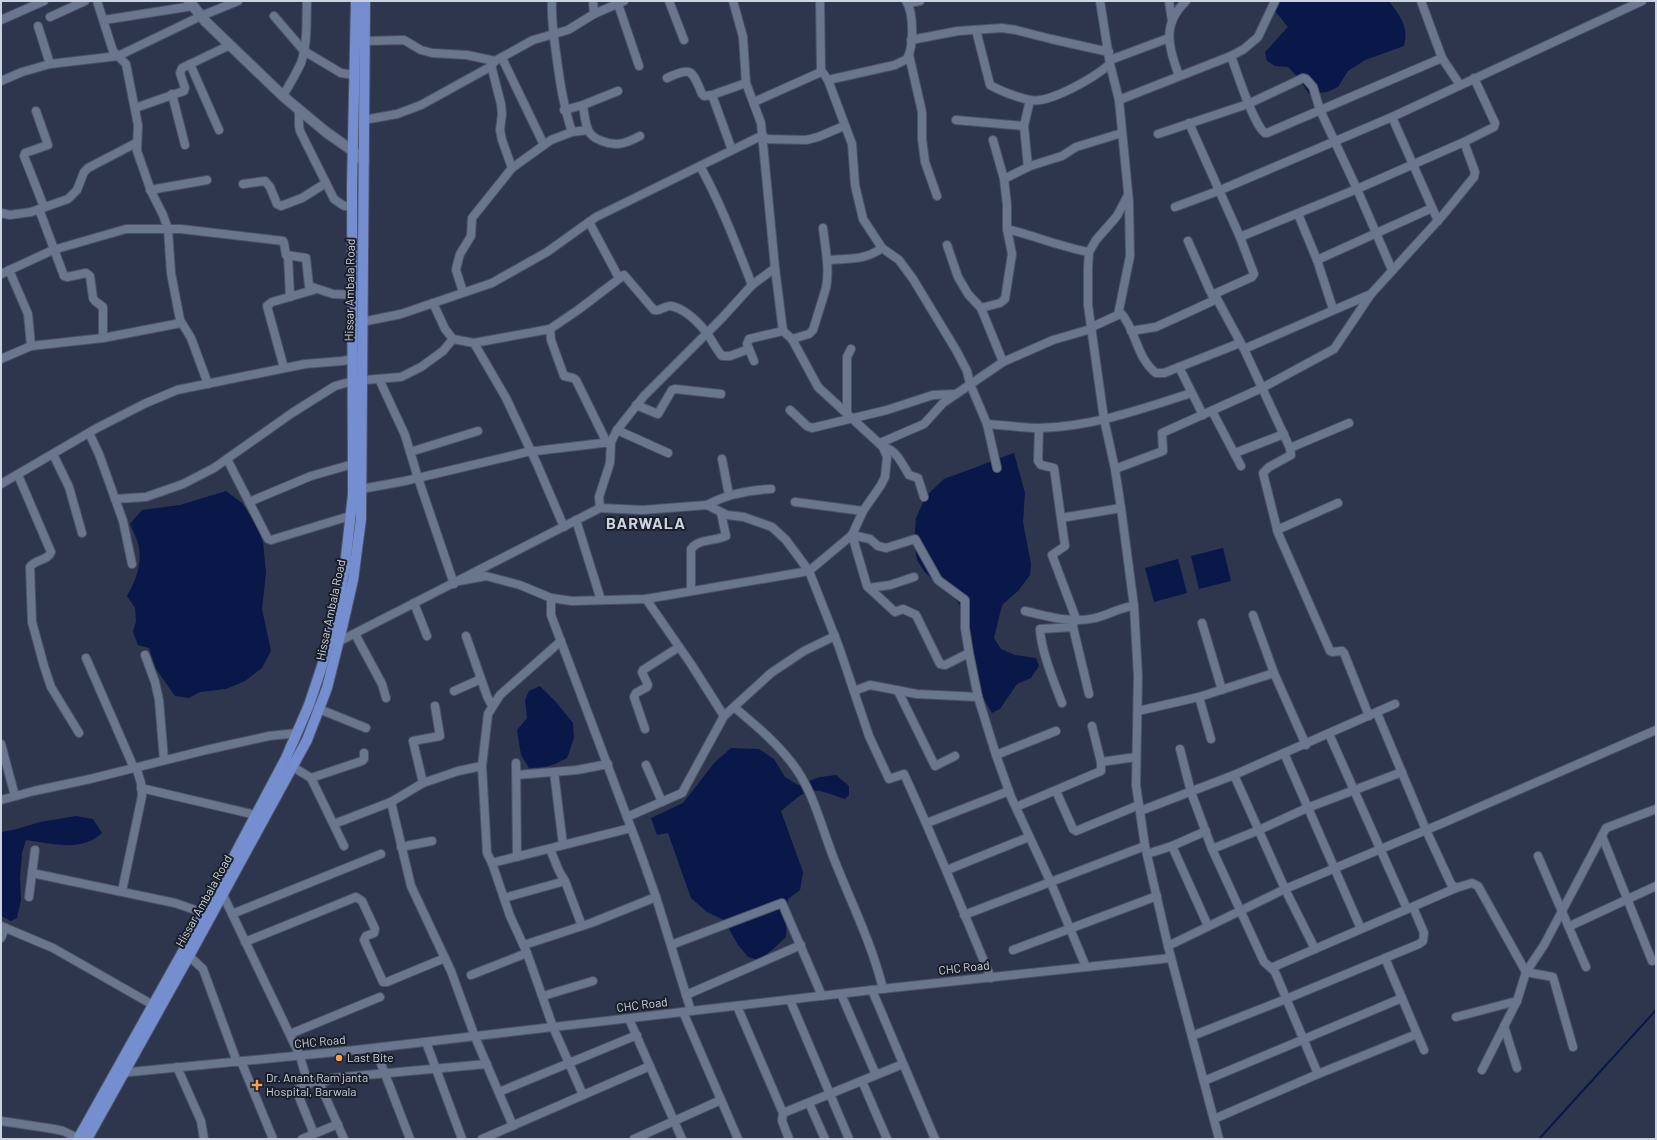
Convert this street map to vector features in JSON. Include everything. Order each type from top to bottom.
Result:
[{"type":"main road","name":"Hissar Ambala Road","points":[[356,1],[352,206],[353,324],[358,358]]},
{"type":"main road","name":"Hissar Ambala Road","points":[[120,1073],[153,1005],[204,913],[286,758],[309,705],[337,612],[345,566],[350,516],[357,489],[358,358],[363,322],[365,1]]},
{"type":"main road","name":"Hissar Ambala Road","points":[[81,1139],[189,956],[307,740],[319,710],[327,688],[353,580],[361,520],[353,464],[358,381]]},
{"type":"street","points":[[1,20],[44,1]]},
{"type":"street","points":[[50,17],[85,1]]},
{"type":"street","points":[[97,1],[113,51],[126,64],[138,125],[136,142],[138,157],[150,190],[163,215],[168,229],[171,273],[181,323],[192,338],[208,384]]},
{"type":"street","points":[[1,81],[22,72],[50,64],[118,56],[201,16],[238,1]]},
{"type":"street","points":[[283,96],[300,64],[304,51],[307,1]]},
{"type":"street","points":[[552,1],[553,34],[564,110],[572,132]]},
{"type":"street","points":[[592,1],[594,14]]},
{"type":"street","points":[[669,1],[684,40]]},
{"type":"street","points":[[733,1],[743,37],[746,83],[761,123],[775,268],[783,332],[792,339],[818,387],[882,445],[897,456],[909,475],[918,478],[924,497]]},
{"type":"street","points":[[820,1],[821,72],[828,80],[852,144],[855,186],[861,211],[870,230],[882,248],[899,260],[916,284],[956,350],[987,424],[997,468]]},
{"type":"street","points":[[920,1],[907,2],[911,12],[911,40],[909,56],[922,112],[922,139],[925,162],[937,196]]},
{"type":"street","points":[[882,445],[924,424],[944,403],[1003,362],[1049,341],[1091,330],[1094,326],[1115,318],[1119,311],[1130,256],[1128,195],[1119,100],[1100,1]]},
{"type":"street","points":[[1169,1],[1172,21]]},
{"type":"street","points":[[1179,76],[1169,38],[1172,21],[1179,8],[1186,1]]},
{"type":"street","points":[[1119,100],[1231,56],[1244,49],[1258,37],[1275,1]]},
{"type":"street","points":[[1421,1],[1442,58],[1460,85]]},
{"type":"street","points":[[1175,206],[1218,191],[1336,142],[1642,1]]},
{"type":"street","points":[[104,20],[191,3],[201,16],[283,96],[364,161]]},
{"type":"street","points":[[364,120],[397,114],[421,105],[533,40],[571,28],[594,14],[621,3],[639,66]]},
{"type":"street","points":[[274,16],[304,51],[341,72],[354,75]]},
{"type":"street","points":[[38,26],[50,64]]},
{"type":"street","points":[[911,40],[940,33],[1002,28],[1016,30],[1051,40],[1110,59]]},
{"type":"street","points":[[976,30],[990,85],[1030,100],[1044,99],[1076,86],[1100,73],[1110,59],[1169,38]]},
{"type":"street","points":[[365,41],[404,40],[421,50],[432,53],[467,55],[496,61],[544,145]]},
{"type":"street","points":[[135,108],[185,90],[180,71],[190,64],[230,45]]},
{"type":"street","points":[[828,80],[900,64],[909,56]]},
{"type":"street","points":[[1231,56],[1248,104],[1261,129],[1265,133],[1442,58]]},
{"type":"street","points":[[496,61],[502,140],[512,168]]},
{"type":"street","points":[[190,64],[219,130]]},
{"type":"street","points":[[667,78],[686,71],[691,72],[694,75],[702,95],[712,95],[746,83]]},
{"type":"street","points":[[754,102],[821,72]]},
{"type":"street","points":[[1158,134],[1248,104],[1304,78],[1308,80],[1313,87],[1320,110],[1336,142],[1392,270]]},
{"type":"street","points":[[1240,237],[1357,189],[1464,142],[1494,127],[1495,125],[1474,78]]},
{"type":"street","points":[[564,110],[618,92]]},
{"type":"street","points":[[172,94],[185,145]]},
{"type":"street","points":[[712,95],[732,150]]},
{"type":"street","points":[[1028,167],[1024,126],[1030,100]]},
{"type":"street","points":[[582,105],[588,130],[596,139],[614,144],[624,144],[640,136]]},
{"type":"street","points":[[299,110],[300,131],[334,199],[344,206],[352,206]]},
{"type":"street","points":[[36,111],[48,145],[25,153],[24,158],[53,250],[64,276],[67,277],[86,273],[90,276],[93,300],[103,307],[103,338]]},
{"type":"street","points":[[1392,117],[1438,221]]},
{"type":"street","points":[[956,120],[1024,126]]},
{"type":"street","points":[[1131,331],[1156,327],[1254,276],[1240,237],[1218,191],[1189,123]]},
{"type":"street","points":[[353,324],[401,314],[492,283],[547,252],[596,217],[732,150],[763,137],[806,140],[818,137],[844,126]]},
{"type":"street","points":[[463,292],[456,270],[460,254],[471,236],[472,218],[512,168],[544,145],[572,132],[588,130]]},
{"type":"street","points":[[1004,179],[1028,167],[1062,156],[1076,147],[1122,133]]},
{"type":"street","points":[[981,308],[1000,303],[1005,299],[1012,257],[1006,229],[1007,205],[1004,179],[993,140]]},
{"type":"street","points":[[1,213],[10,215],[41,208],[68,199],[77,190],[84,172],[88,168],[136,142]]},
{"type":"street","points":[[1115,469],[1162,451],[1164,449],[1161,433],[1262,388],[1335,348],[1371,294],[1438,221],[1475,175],[1475,170],[1464,142]]},
{"type":"street","points":[[700,166],[716,195],[752,284]]},
{"type":"street","points":[[150,190],[207,180]]},
{"type":"street","points":[[243,184],[265,181],[270,186],[277,204],[281,206],[302,198],[326,183]]},
{"type":"street","points":[[1128,195],[1117,216],[1096,240],[1089,252],[1088,305],[1104,419],[1115,469],[1121,508],[1134,606],[1138,676],[1136,785],[1146,850],[1171,958],[1219,1139]]},
{"type":"street","points":[[1317,260],[1432,208]]},
{"type":"street","points":[[1298,214],[1317,260],[1333,309]]},
{"type":"street","points":[[590,222],[619,278]]},
{"type":"street","points":[[792,339],[809,334],[813,330],[827,282],[823,228]]},
{"type":"street","points":[[1,274],[53,250],[126,229],[168,229],[283,241],[286,254],[288,256],[290,297]]},
{"type":"street","points":[[1006,229],[1023,233],[1066,248],[1089,252]]},
{"type":"street","points":[[1188,241],[1214,297],[1242,346],[1290,448],[1291,455],[1269,467],[1263,473],[1277,530],[1330,651],[1341,651],[1344,653],[1402,772],[1426,830],[1451,884],[1456,888]]},
{"type":"street","points":[[947,245],[958,277],[968,294],[981,308],[1003,362]]},
{"type":"street","points":[[826,260],[866,257],[873,255],[882,248]]},
{"type":"street","points":[[288,256],[306,258],[309,286],[333,294],[363,295]]},
{"type":"street","points":[[609,443],[616,430],[636,405],[722,318],[752,284],[775,268]]},
{"type":"street","points":[[9,270],[28,314],[32,346]]},
{"type":"street","points":[[433,302],[445,329],[453,339],[474,343],[550,329],[578,310],[619,278],[625,276],[654,310],[657,311],[672,306],[691,317],[707,333],[722,356],[730,356],[749,349]]},
{"type":"street","points":[[284,368],[267,306],[272,302],[318,289]]},
{"type":"street","points":[[1119,311],[1126,319],[1141,353],[1154,372],[1164,373],[1242,346],[1371,294]]},
{"type":"street","points":[[1,359],[32,346],[103,338],[181,323]]},
{"type":"street","points":[[550,329],[551,340],[564,376],[576,380],[609,443],[610,464],[599,497],[600,508]]},
{"type":"street","points":[[754,361],[747,344],[748,339],[783,332]]},
{"type":"street","points":[[115,499],[146,497],[166,490],[214,468],[334,386],[358,381],[401,377],[421,367],[443,352],[453,339]]},
{"type":"street","points":[[474,343],[506,398],[564,527]]},
{"type":"street","points":[[849,416],[847,357],[851,349]]},
{"type":"street","points":[[1,484],[89,433],[144,404],[178,390],[305,364],[358,358]]},
{"type":"street","points":[[1179,367],[1203,415]]},
{"type":"street","points":[[379,379],[405,436],[418,478],[456,582]]},
{"type":"street","points":[[636,405],[658,414],[672,390],[675,388],[721,394]]},
{"type":"street","points":[[987,424],[1039,428],[1104,419],[1141,410],[1191,393]]},
{"type":"street","points":[[790,410],[810,428],[849,416],[886,410],[933,395],[956,394]]},
{"type":"street","points":[[1212,411],[1240,466]]},
{"type":"street","points":[[1290,448],[1349,423]]},
{"type":"street","points":[[1039,428],[1038,461],[1041,465],[1054,468],[1064,533],[1064,546],[1054,552],[1052,556],[1075,616],[1074,624],[1089,694]]},
{"type":"street","points":[[616,430],[668,453]]},
{"type":"street","points":[[410,452],[478,431]]},
{"type":"street","points":[[89,433],[99,454],[123,521],[132,564]]},
{"type":"street","points":[[1235,454],[1284,434]]},
{"type":"street","points":[[357,489],[418,478],[531,452],[609,443]]},
{"type":"street","points":[[456,582],[486,576],[520,585],[551,598],[572,601],[646,599],[809,571],[852,536],[863,511],[885,477],[888,462],[886,451],[882,445]]},
{"type":"street","points":[[54,454],[69,487],[82,533]]},
{"type":"street","points":[[227,459],[267,538],[270,540],[350,516]]},
{"type":"street","points":[[722,459],[729,495]]},
{"type":"street","points":[[249,502],[311,476],[353,464]]},
{"type":"street","points":[[18,475],[51,552],[48,557],[33,563],[30,567],[32,622],[51,687],[78,733]]},
{"type":"street","points":[[328,646],[338,643],[600,508],[643,510],[707,505],[729,495],[751,490],[771,489]]},
{"type":"street","points":[[795,502],[863,511]]},
{"type":"street","points":[[1277,530],[1338,502]]},
{"type":"street","points":[[707,505],[729,516],[744,517],[772,527],[786,540],[809,571],[835,636],[869,736],[889,779],[904,774],[927,823],[991,978]]},
{"type":"street","points":[[1061,518],[1121,508]]},
{"type":"street","points":[[691,591],[691,549],[694,545],[701,542],[726,536],[721,513]]},
{"type":"street","points":[[576,520],[601,600]]},
{"type":"street","points":[[852,536],[869,588],[895,612],[903,609],[916,615],[941,665],[945,665],[969,653]]},
{"type":"street","points":[[852,536],[870,539],[878,546],[886,548],[912,539],[916,540],[938,580],[965,600],[965,628],[969,653],[978,697],[996,755],[1009,791],[1051,883],[1086,968]]},
{"type":"street","points":[[869,588],[890,585],[914,577]]},
{"type":"street","points":[[551,598],[551,615],[608,764],[656,897],[686,995],[687,1012],[721,1100],[738,1139]]},
{"type":"street","points":[[646,599],[724,716]]},
{"type":"street","points":[[414,603],[427,636]]},
{"type":"street","points":[[1062,703],[1040,630],[1043,628],[1074,624],[1096,618],[1124,607],[1134,606]]},
{"type":"street","points":[[1024,611],[1074,624]]},
{"type":"street","points":[[1253,615],[1274,673],[1306,745]]},
{"type":"street","points":[[1202,622],[1222,690]]},
{"type":"street","points":[[355,634],[382,684],[386,698]]},
{"type":"street","points":[[466,636],[492,706]]},
{"type":"street","points":[[627,817],[682,794],[724,716],[771,673],[804,651],[835,636]]},
{"type":"street","points":[[561,641],[500,695],[492,706],[488,714],[482,766],[487,853],[543,996],[553,1028],[583,1095]]},
{"type":"street","points":[[645,729],[634,697],[636,693],[646,689],[648,685],[642,672],[679,647]]},
{"type":"street","points":[[145,655],[155,682],[159,700],[164,760]]},
{"type":"street","points":[[86,658],[135,768],[141,788],[142,796],[122,891]]},
{"type":"street","points":[[1138,711],[1199,697],[1274,673]]},
{"type":"street","points":[[454,691],[481,679]]},
{"type":"street","points":[[854,691],[870,685],[917,694],[978,697]]},
{"type":"street","points":[[898,691],[935,766],[955,756]]},
{"type":"street","points":[[1199,697],[1211,740]]},
{"type":"street","points":[[1056,791],[1073,829],[1076,831],[1140,808],[1191,792],[1306,745],[1395,704]]},
{"type":"street","points":[[423,783],[413,741],[440,736],[435,706]]},
{"type":"street","points":[[734,707],[791,762],[811,798],[834,859],[870,945],[883,989]]},
{"type":"street","points":[[319,710],[366,728]]},
{"type":"street","points":[[1016,807],[1099,773],[1102,770],[1092,726]]},
{"type":"street","points":[[1168,946],[1285,889],[1426,830],[1656,730]]},
{"type":"street","points":[[996,755],[1056,731]]},
{"type":"street","points":[[1,800],[269,736],[297,733]]},
{"type":"street","points":[[1192,1036],[1286,1000],[1423,941],[1424,934],[1381,849],[1330,734]]},
{"type":"street","points":[[1,744],[15,796]]},
{"type":"street","points":[[1180,749],[1191,792],[1212,849],[1264,962],[1274,970],[1318,1074]]},
{"type":"street","points":[[311,778],[362,761],[364,759],[364,753]]},
{"type":"street","points":[[1284,754],[1362,929]]},
{"type":"street","points":[[1101,762],[1136,757]]},
{"type":"street","points":[[516,763],[517,857]]},
{"type":"street","points":[[516,775],[577,770],[608,764]]},
{"type":"street","points":[[646,765],[662,802]]},
{"type":"street","points":[[334,824],[391,802],[423,783],[458,771],[482,766]]},
{"type":"street","points":[[292,767],[311,778],[344,846]]},
{"type":"street","points":[[554,772],[563,846]]},
{"type":"street","points":[[1212,849],[1307,808],[1402,772]]},
{"type":"street","points":[[1234,774],[1285,889],[1315,949]]},
{"type":"street","points":[[141,788],[256,815]]},
{"type":"street","points":[[927,823],[1009,791]]},
{"type":"street","points":[[391,802],[410,886],[445,958],[475,1036],[513,1126]]},
{"type":"street","points":[[1482,1070],[1517,1001],[1526,972],[1544,945],[1608,826],[1656,809]]},
{"type":"street","points":[[492,863],[631,828]]},
{"type":"street","points":[[964,915],[1146,850],[1172,846],[1206,831]]},
{"type":"street","points":[[1602,836],[1652,961]]},
{"type":"street","points":[[947,870],[1029,837]]},
{"type":"street","points":[[402,847],[432,841]]},
{"type":"street","points":[[1172,846],[1208,926]]},
{"type":"street","points":[[550,849],[565,881],[582,926]]},
{"type":"street","points":[[29,897],[35,850]]},
{"type":"street","points":[[232,914],[381,854]]},
{"type":"street","points":[[1538,856],[1570,926],[1586,967]]},
{"type":"street","points":[[32,873],[175,903],[204,913]]},
{"type":"street","points":[[504,898],[565,881]]},
{"type":"street","points":[[1271,968],[1456,888],[1472,883],[1478,886],[1526,972]]},
{"type":"street","points":[[1570,926],[1656,886]]},
{"type":"street","points":[[222,895],[290,1034],[300,1056],[308,1084]]},
{"type":"street","points":[[1013,950],[1157,896]]},
{"type":"street","points":[[245,942],[356,897],[362,901],[375,929],[374,933],[366,936],[364,940],[383,982],[387,982],[445,958]]},
{"type":"street","points":[[471,975],[525,949],[656,897]]},
{"type":"street","points":[[671,945],[782,903],[822,996]]},
{"type":"street","points":[[1,938],[3,927],[53,948],[153,1005]]},
{"type":"street","points":[[686,995],[801,945]]},
{"type":"street","points":[[189,956],[204,969],[239,1061],[273,1139]]},
{"type":"street","name":"CHC Road","points":[[120,1073],[375,1048],[872,990],[1171,958]]},
{"type":"street","points":[[1385,958],[1424,1050]]},
{"type":"street","points":[[1526,972],[1551,976],[1554,979],[1573,1047]]},
{"type":"street","points":[[543,996],[593,981]]},
{"type":"street","points":[[872,990],[935,1139]]},
{"type":"street","points":[[841,994],[876,1075]]},
{"type":"street","points":[[290,1034],[380,997]]},
{"type":"street","points":[[1204,1081],[1402,998]]},
{"type":"street","points":[[790,1000],[849,1139]]},
{"type":"street","points":[[1456,1017],[1517,1001]]},
{"type":"street","points":[[737,1006],[782,1113],[782,1121],[790,1139]]},
{"type":"street","points":[[629,1019],[682,1139]]},
{"type":"street","points":[[1504,1026],[1517,1068]]},
{"type":"street","points":[[1214,1119],[1318,1074],[1417,1034]]},
{"type":"street","points":[[499,1092],[637,1035]]},
{"type":"street","points":[[426,1042],[462,1139]]},
{"type":"street","points":[[375,1048],[410,1139]]},
{"type":"street","points":[[314,1134],[297,1094],[298,1090],[308,1084],[318,1080],[323,1082],[334,1078],[487,1064]]},
{"type":"street","points":[[782,1113],[903,1064]]},
{"type":"street","points":[[482,1139],[650,1066]]},
{"type":"street","points":[[177,1067],[201,1121],[204,1139]]},
{"type":"street","points":[[318,1080],[344,1139]]},
{"type":"street","points":[[862,1081],[887,1139]]},
{"type":"street","points":[[634,1139],[721,1100]]},
{"type":"street","points":[[809,1103],[824,1139]]},
{"type":"street","points":[[1,1121],[54,1128],[81,1139]]},
{"type":"street","points":[[302,1139],[338,1124]]},
{"type":"street","points":[[654,1130],[657,1139]]},
{"type":"shaded area","points":[[1277,1],[1389,1],[1400,17],[1404,27],[1404,46],[1365,60],[1348,71],[1338,87],[1327,92],[1309,94],[1298,77],[1288,67],[1275,66],[1267,61],[1265,52],[1288,27],[1275,11],[1275,4]]},
{"type":"shaded area","points":[[1014,453],[1025,493],[1023,522],[1031,564],[1030,575],[1018,591],[1003,604],[994,638],[1001,649],[1015,655],[1036,658],[1039,666],[1031,678],[1017,684],[1000,709],[992,713],[982,696],[960,605],[950,592],[934,581],[924,571],[917,560],[914,542],[916,518],[926,496],[944,479]]},
{"type":"shaded area","points":[[226,491],[242,503],[256,524],[263,542],[266,573],[262,609],[271,651],[262,668],[245,681],[226,689],[200,692],[189,698],[175,696],[156,669],[149,648],[138,645],[133,632],[136,621],[135,608],[127,596],[133,585],[139,567],[140,554],[138,542],[130,524],[142,510],[180,505]]},
{"type":"shaded area","points":[[1223,548],[1231,581],[1199,589],[1191,556]]},
{"type":"shaded area","points":[[1178,559],[1187,593],[1154,602],[1145,568]]},
{"type":"shaded area","points":[[540,686],[556,702],[573,723],[574,738],[567,758],[545,767],[529,768],[521,755],[517,730],[527,718],[525,700],[529,691]]},
{"type":"shaded area","points":[[731,748],[759,749],[774,759],[785,777],[798,785],[820,777],[836,775],[849,786],[849,795],[845,799],[816,790],[810,791],[798,797],[781,811],[803,872],[800,890],[788,899],[786,937],[758,960],[748,957],[738,945],[724,920],[707,912],[691,898],[668,833],[657,835],[651,818],[683,803],[715,762]]},
{"type":"shaded area","points":[[76,816],[93,819],[102,833],[85,843],[75,845],[26,840],[22,853],[20,877],[21,900],[17,918],[11,921],[1,916],[1,832],[40,822]]},
{"type":"waterway","points":[[1539,1139],[1656,1010]]},
{"type":"place","name":"Last Bite","points":[[339,1058]]},
{"type":"place","name":"Dr. Anant Ram janta Hospital, Barwala","points":[[257,1085]]},
{"type":"district","name":"BARWALA","points":[[646,523]]}]
